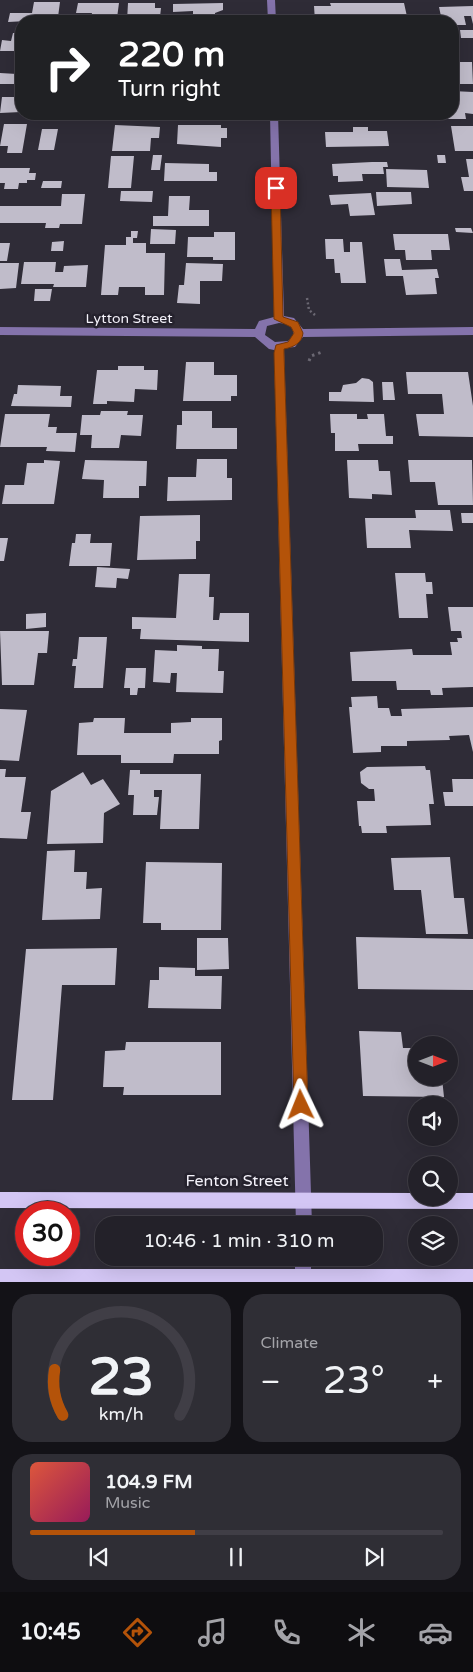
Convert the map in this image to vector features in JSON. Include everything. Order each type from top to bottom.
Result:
[{"type":"main road","name":"Fenton Street","points":[[0,1200],[473,1201]]},
{"type":"main road","points":[[0,1277],[303,1280],[473,1278]]},
{"type":"street","points":[[271,0],[272,15]]},
{"type":"street","points":[[274,120],[279,319]]},
{"type":"street","points":[[279,319],[295,324],[299,333],[298,337],[291,344],[279,347],[267,344],[259,333],[263,324],[279,319]]},
{"type":"street","name":"Lytton Street","points":[[0,331],[259,333]]},
{"type":"street","points":[[299,333],[473,331]]},
{"type":"street","points":[[279,347],[304,1216]]},
{"type":"street","points":[[303,1266],[303,1280]]},
{"type":"path","points":[[307,298],[307,308],[310,313],[320,317]]},
{"type":"path","points":[[309,361],[311,356],[322,352]]},
{"type":"building","points":[[34,2],[60,2],[58,15],[15,15],[15,22],[8,22],[10,13],[32,13]]},
{"type":"building","points":[[78,3],[119,3],[117,15],[76,13]]},
{"type":"building","points":[[128,3],[155,3],[155,8],[161,8],[160,15],[127,15]]},
{"type":"building","points":[[223,3],[223,10],[215,13],[215,15],[193,15],[193,11],[173,12],[173,4]]},
{"type":"building","points":[[330,3],[404,3],[407,15],[315,15],[314,6],[331,6]]},
{"type":"building","points":[[473,6],[473,24],[471,16],[464,16],[466,25],[459,25],[459,15],[441,15],[439,7]]},
{"type":"building","points":[[460,30],[473,30],[473,38],[461,38]]},
{"type":"building","points":[[13,33],[15,33],[15,51],[0,51],[2,40],[11,41]]},
{"type":"building","points":[[459,62],[472,62],[473,84],[459,84]]},
{"type":"building","points":[[0,73],[15,74],[15,84],[0,84]]},
{"type":"building","points":[[459,91],[473,92],[473,114],[465,113],[466,119],[459,119]]},
{"type":"building","points":[[2,97],[15,97],[15,112],[0,113]]},
{"type":"building","points":[[91,120],[109,120],[109,121]]},
{"type":"building","points":[[4,124],[27,124],[22,153],[7,153],[8,146],[0,146]]},
{"type":"building","points":[[115,125],[160,127],[159,138],[151,138],[150,151],[112,151]]},
{"type":"building","points":[[178,125],[221,125],[221,128],[227,128],[227,138],[221,138],[221,147],[177,144]]},
{"type":"building","points":[[451,126],[473,126],[473,151],[455,151]]},
{"type":"building","points":[[353,127],[368,127],[368,131],[387,131],[389,146],[326,147],[325,132],[353,132]]},
{"type":"building","points":[[42,129],[58,129],[54,150],[38,150]]},
{"type":"building","points":[[153,155],[162,155],[160,170],[151,170]]},
{"type":"building","points":[[437,155],[445,155],[446,163],[438,163]]},
{"type":"building","points":[[111,156],[134,156],[131,188],[108,188]]},
{"type":"building","points":[[466,159],[473,159],[473,191],[464,191],[461,177],[469,177]]},
{"type":"building","points":[[387,162],[388,167],[383,167],[384,174],[362,174],[363,181],[338,182],[338,176],[333,176],[332,164]]},
{"type":"building","points":[[165,163],[209,164],[209,172],[217,172],[217,181],[164,181]]},
{"type":"building","points":[[0,168],[30,168],[29,173],[36,173],[35,180],[19,183],[18,189],[4,189],[5,183],[0,183]]},
{"type":"building","points":[[386,169],[427,170],[429,188],[387,187]]},
{"type":"building","points":[[43,181],[62,181],[61,188],[41,188]]},
{"type":"building","points":[[121,191],[153,191],[152,202],[120,201]]},
{"type":"building","points":[[376,192],[411,192],[412,204],[377,206]]},
{"type":"building","points":[[371,193],[375,215],[350,216],[348,204],[331,205],[329,195]]},
{"type":"building","points":[[62,194],[85,194],[82,224],[60,224],[59,228],[45,228],[46,223],[0,223],[0,206],[61,206]]},
{"type":"building","points":[[169,196],[190,196],[189,210],[209,210],[209,226],[153,226],[153,216],[168,216]]},
{"type":"building","points":[[455,228],[471,228],[473,233],[456,232]]},
{"type":"building","points":[[151,229],[176,230],[175,244],[150,244]]},
{"type":"building","points":[[131,231],[138,231],[137,238],[133,238],[133,243],[146,243],[146,253],[165,253],[164,295],[145,295],[145,287],[119,287],[118,295],[101,295],[105,245],[126,245],[126,237],[131,237]]},
{"type":"building","points":[[214,232],[235,232],[235,260],[213,260],[213,257],[187,257],[188,237],[214,237]]},
{"type":"building","points":[[393,234],[448,234],[450,250],[431,250],[432,260],[406,260],[405,250],[395,250]]},
{"type":"building","points":[[325,239],[343,239],[344,252],[350,252],[350,242],[362,242],[366,283],[341,283],[340,273],[335,273],[334,259],[326,259]]},
{"type":"building","points":[[64,241],[63,251],[51,251],[52,242]]},
{"type":"building","points":[[0,243],[10,243],[7,261],[0,261]]},
{"type":"building","points":[[384,259],[400,259],[402,270],[437,269],[439,278],[435,278],[437,294],[406,295],[403,276],[386,276]]},
{"type":"building","points":[[24,262],[56,262],[55,272],[63,272],[64,266],[88,265],[86,287],[53,287],[54,284],[21,284]]},
{"type":"building","points":[[0,263],[19,263],[16,288],[0,289]]},
{"type":"building","points":[[186,263],[223,264],[222,281],[200,281],[200,304],[177,303],[179,285],[184,285]]},
{"type":"building","points":[[35,289],[52,289],[50,301],[34,301]]},
{"type":"building","points":[[186,362],[214,362],[214,375],[237,375],[237,396],[231,396],[231,401],[183,401]]},
{"type":"building","points":[[118,366],[144,366],[144,370],[158,370],[157,390],[135,389],[134,402],[107,401],[107,404],[93,404],[97,370],[118,370]]},
{"type":"building","points":[[406,372],[468,372],[473,406],[473,437],[419,436],[416,414],[444,414],[442,394],[408,394]]},
{"type":"building","points":[[362,378],[373,382],[374,402],[329,401],[329,392],[341,392],[343,385],[356,383]]},
{"type":"building","points":[[382,382],[393,382],[395,400],[383,400]]},
{"type":"building","points":[[18,385],[61,386],[60,396],[72,396],[71,407],[11,406],[14,394],[17,394]]},
{"type":"building","points":[[101,411],[128,411],[127,415],[143,415],[141,436],[121,435],[119,448],[91,448],[92,435],[80,435],[82,415],[100,415]]},
{"type":"building","points":[[182,411],[212,411],[212,428],[237,428],[237,449],[176,449],[177,425],[182,425]]},
{"type":"building","points":[[5,414],[50,414],[48,427],[57,427],[56,433],[77,433],[75,452],[46,451],[47,447],[0,447]]},
{"type":"building","points":[[330,414],[357,414],[357,419],[368,419],[367,414],[384,414],[386,436],[393,436],[393,444],[358,444],[359,451],[335,451],[335,433],[331,433]]},
{"type":"building","points":[[197,459],[227,459],[227,478],[232,478],[232,500],[167,501],[168,477],[196,477]]},
{"type":"building","points":[[44,460],[60,461],[54,504],[2,504],[5,485],[24,485],[27,463],[44,463]]},
{"type":"building","points":[[85,460],[147,461],[146,486],[139,486],[139,498],[103,498],[104,480],[82,479]]},
{"type":"building","points":[[347,460],[378,460],[379,471],[390,471],[392,495],[372,494],[372,499],[349,498]]},
{"type":"building","points":[[408,460],[472,460],[473,505],[438,505],[435,482],[410,482]]},
{"type":"building","points":[[415,510],[450,510],[453,531],[409,530],[411,548],[367,548],[365,518],[416,518]]},
{"type":"building","points":[[461,513],[473,513],[473,523],[462,523]]},
{"type":"building","points":[[200,515],[200,541],[196,541],[196,559],[137,560],[140,516]]},
{"type":"building","points":[[76,534],[91,534],[90,543],[112,543],[110,566],[69,566],[72,543],[75,543]]},
{"type":"building","points":[[0,538],[8,538],[4,561],[0,561]]},
{"type":"building","points":[[97,567],[130,569],[128,579],[117,578],[116,588],[95,587]]},
{"type":"building","points":[[395,573],[425,573],[426,582],[432,582],[433,594],[426,594],[428,618],[399,618]]},
{"type":"building","points":[[179,574],[210,574],[209,597],[214,597],[213,620],[219,620],[220,613],[249,613],[249,642],[140,639],[141,629],[132,629],[132,617],[176,618]]},
{"type":"building","points":[[448,607],[473,607],[473,687],[442,688],[443,695],[431,695],[430,690],[397,690],[396,681],[352,681],[350,652],[412,649],[413,655],[452,655],[450,642],[458,642],[457,638],[462,638],[461,631],[451,631]]},
{"type":"building","points":[[46,613],[46,627],[26,629],[26,614]]},
{"type":"building","points":[[0,631],[49,631],[47,653],[38,653],[34,685],[2,685]]},
{"type":"building","points":[[79,637],[107,637],[103,688],[74,688],[76,666],[72,666],[73,659],[77,659]]},
{"type":"building","points":[[177,645],[202,646],[202,649],[219,649],[218,671],[224,671],[223,693],[176,692],[177,673],[171,673],[170,683],[153,682],[155,650],[177,651]]},
{"type":"building","points":[[126,668],[146,668],[145,688],[138,688],[137,695],[130,695],[130,688],[124,688]]},
{"type":"building","points":[[377,696],[378,708],[389,708],[391,716],[402,716],[401,709],[473,707],[473,752],[469,735],[449,736],[450,740],[407,741],[407,746],[381,746],[381,752],[353,753],[349,707],[352,707],[351,697]]},
{"type":"building","points":[[0,709],[27,710],[19,761],[0,760]]},
{"type":"building","points":[[94,718],[125,718],[124,733],[171,733],[171,723],[191,722],[191,718],[222,718],[222,740],[219,741],[219,754],[174,754],[173,763],[121,763],[121,755],[77,755],[79,723],[93,722]]},
{"type":"building","points":[[425,766],[426,770],[430,770],[434,804],[429,804],[431,825],[386,826],[387,833],[362,833],[361,826],[359,826],[357,801],[375,801],[374,789],[369,789],[361,783],[360,772],[367,767]]},
{"type":"building","points":[[0,769],[6,769],[5,777],[26,777],[21,812],[31,812],[27,839],[0,838]]},
{"type":"building","points":[[130,770],[140,770],[140,774],[201,774],[199,829],[160,829],[162,790],[154,790],[154,797],[159,797],[157,815],[133,815],[134,795],[128,795]]},
{"type":"building","points":[[83,772],[91,785],[103,779],[120,804],[104,813],[103,843],[47,844],[51,791]]},
{"type":"building","points":[[452,779],[473,779],[473,806],[445,806],[443,792],[453,792]]},
{"type":"building","points":[[75,850],[74,872],[87,872],[86,889],[102,888],[100,919],[42,920],[47,851]]},
{"type":"building","points":[[450,857],[454,898],[464,898],[468,934],[426,934],[421,890],[394,890],[391,858]]},
{"type":"building","points":[[146,862],[222,863],[221,930],[161,930],[161,923],[143,923]]},
{"type":"building","points":[[356,937],[473,939],[473,990],[358,989]]},
{"type":"building","points":[[197,938],[228,938],[229,969],[197,970]]},
{"type":"building","points":[[117,948],[115,985],[62,985],[53,1100],[12,1100],[26,949]]},
{"type":"building","points":[[159,967],[195,968],[195,976],[222,976],[221,1009],[148,1008],[150,980],[159,980]]},
{"type":"building","points":[[359,1031],[401,1032],[403,1048],[408,1048],[408,1086],[443,1086],[444,1096],[408,1097],[363,1096]]},
{"type":"building","points":[[126,1042],[221,1042],[221,1095],[123,1095],[124,1087],[103,1087],[105,1051],[125,1050]]},
{"type":"route","points":[[276,188],[279,319],[285,319],[295,324],[299,333],[296,341],[279,347],[279,353],[301,1105]]}]
